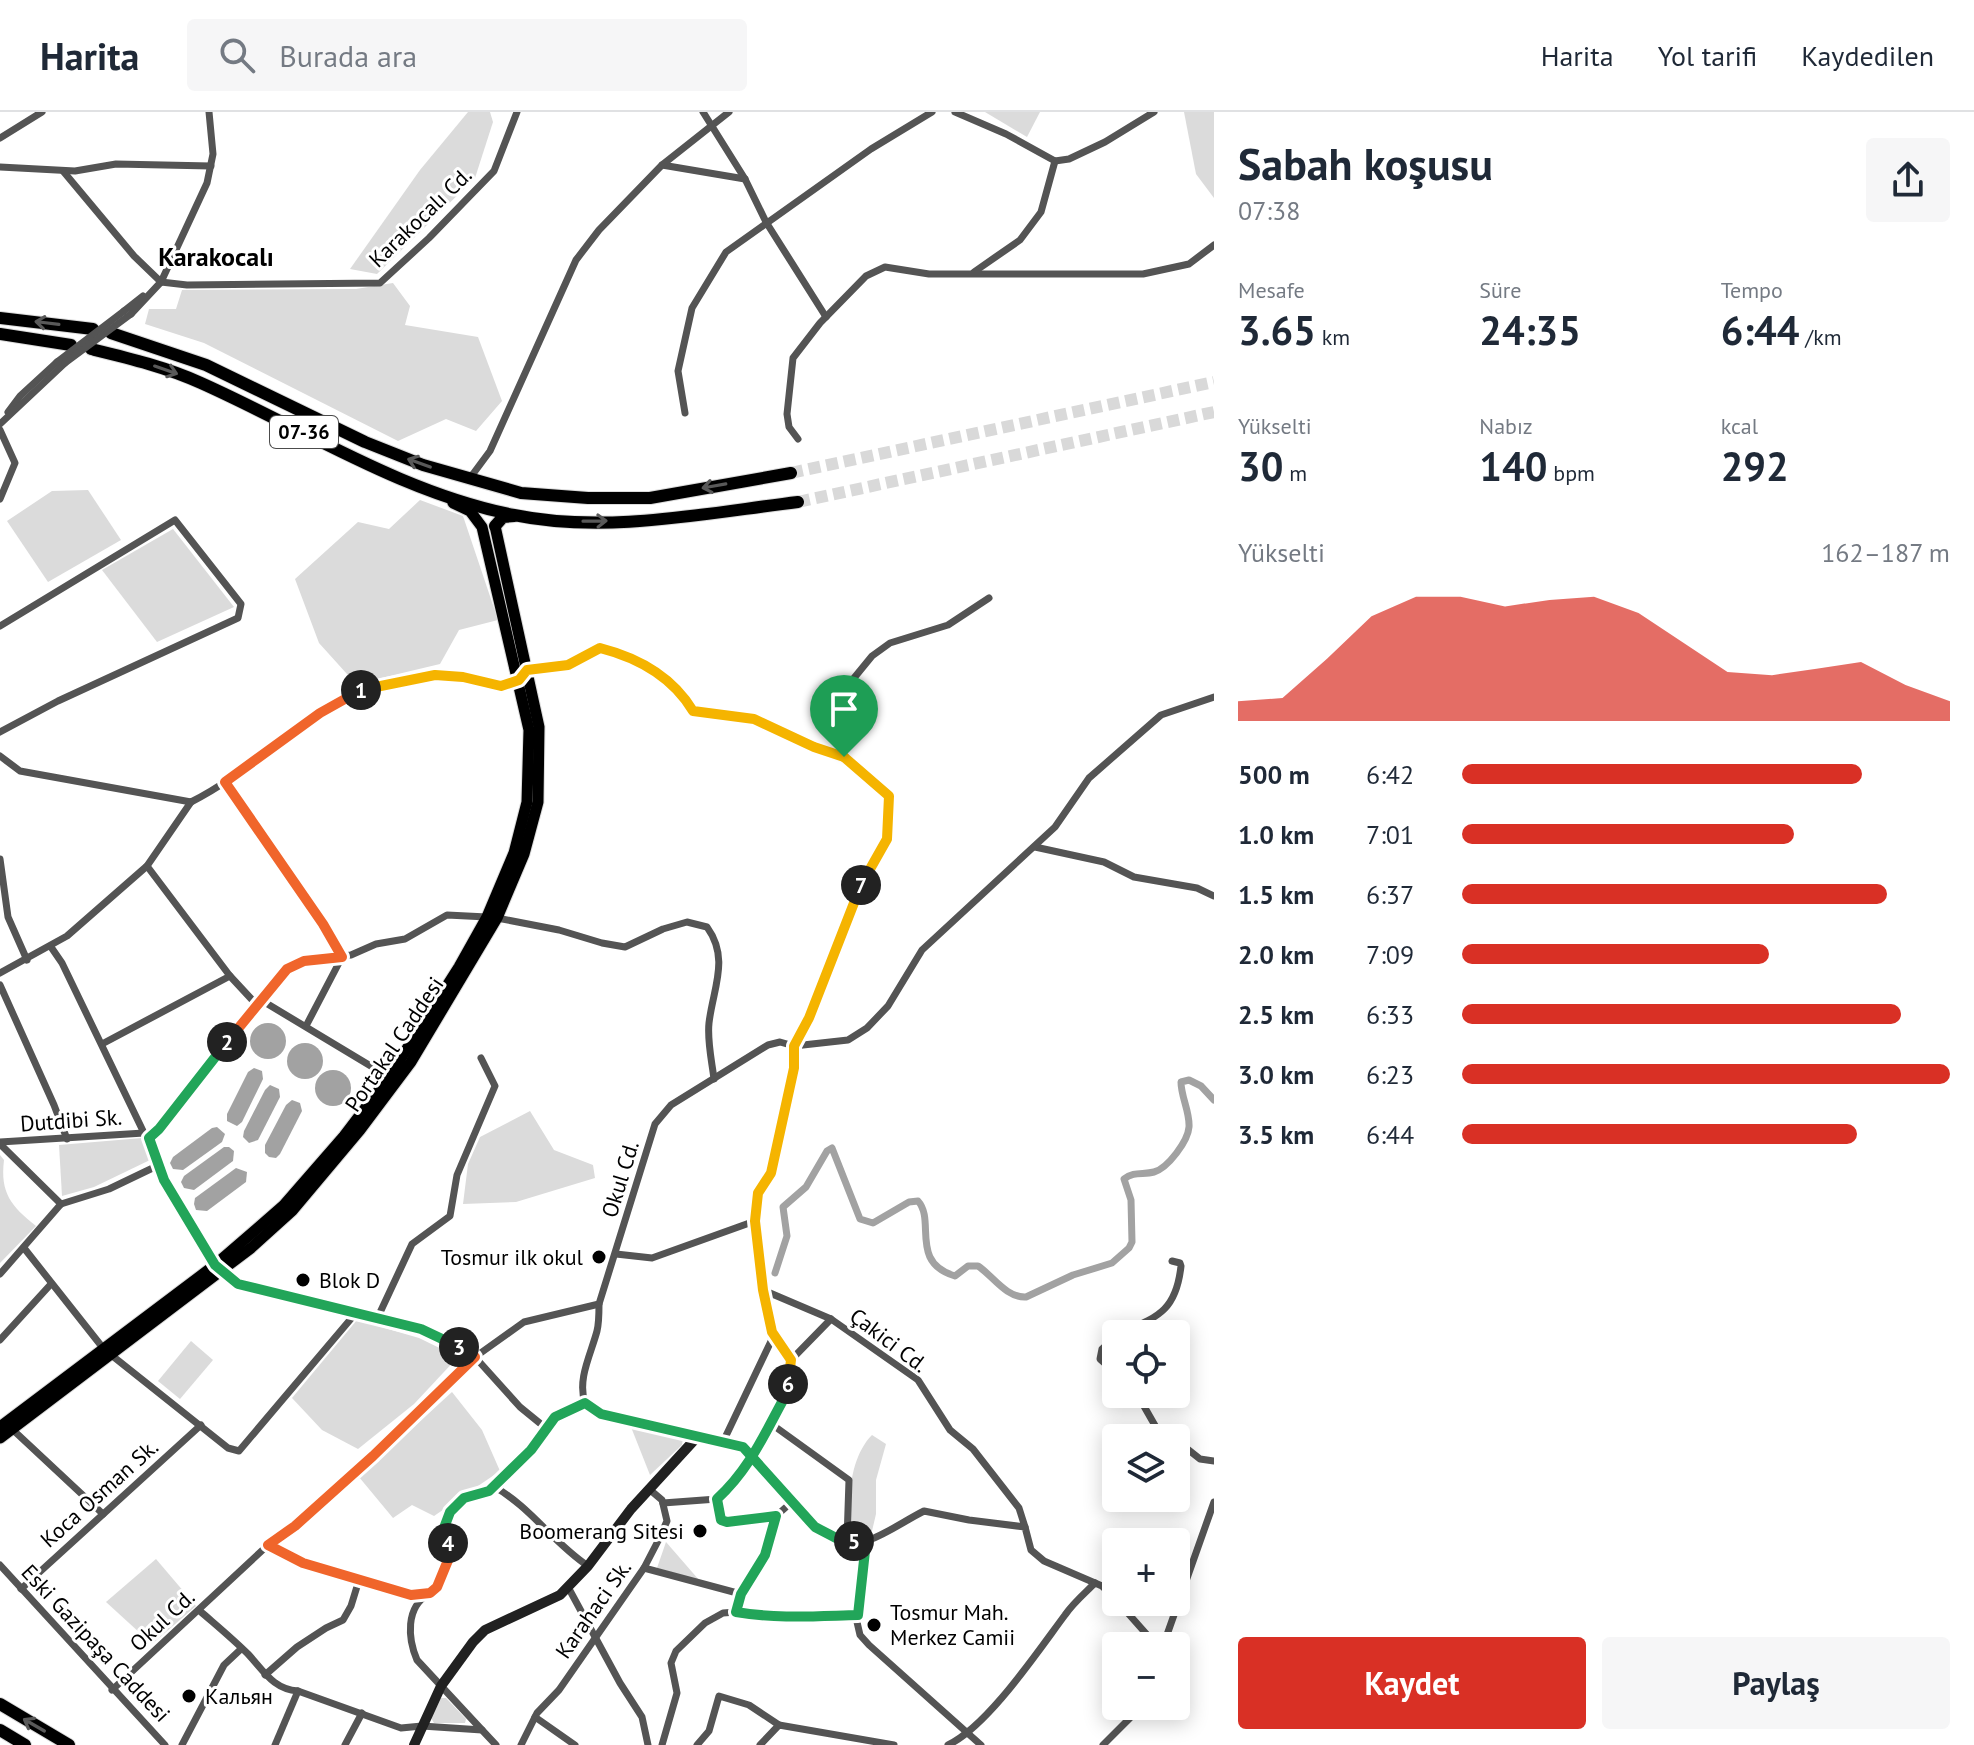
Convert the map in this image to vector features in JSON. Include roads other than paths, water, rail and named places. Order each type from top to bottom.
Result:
[{"type":"highway","points":[[0,318],[93,329]]},
{"type":"highway","name":"07-36","points":[[111,333],[206,365],[365,442],[423,465],[521,493],[588,498],[650,498],[791,473]]},
{"type":"highway","points":[[0,334],[71,345]]},
{"type":"highway","name":"07-36","points":[[91,349],[198,382],[424,489],[517,516],[579,521],[645,520],[798,502]]},
{"type":"highway","points":[[489,527],[503,517],[517,516]]},
{"type":"highway","points":[[0,1704],[69,1745]]},
{"type":"highway","points":[[5,1737],[25,1745]]},
{"type":"main road","points":[[424,489],[470,511],[489,527]]},
{"type":"main road","name":"Portakal Caddesi","points":[[0,1438],[4,1425],[292,1211],[329,1169],[437,1020],[524,854],[538,802],[539,727],[523,675],[489,527]]},
{"type":"street","points":[[0,138],[42,112]]},
{"type":"street","points":[[0,423],[20,396],[128,312],[161,282],[207,183],[213,154],[209,112]]},
{"type":"street","name":"Karakocalı Cd.","points":[[161,282],[187,285],[380,283],[494,171],[517,112]]},
{"type":"street","points":[[703,112],[745,179],[766,222],[826,317]]},
{"type":"street","points":[[470,478],[490,451],[576,260],[599,230],[662,165],[729,112]]},
{"type":"street","points":[[685,413],[678,371],[692,308],[726,252],[871,149],[932,112]]},
{"type":"street","points":[[955,112],[1006,134],[1055,161],[1069,159],[1105,142],[1154,112]]},
{"type":"street","points":[[974,272],[1020,240],[1041,212],[1055,161]]},
{"type":"street","points":[[0,167],[75,171],[116,164],[211,166]]},
{"type":"street","points":[[662,165],[745,179]]},
{"type":"street","points":[[63,171],[134,256],[161,282]]},
{"type":"street","points":[[798,439],[789,427],[787,414],[793,358],[826,317],[866,276],[885,267],[929,274],[1143,274],[1189,264],[1214,245]]},
{"type":"street","points":[[0,430],[15,463],[0,499]]},
{"type":"street","points":[[0,626],[175,520],[241,604],[238,618],[58,701],[0,732]]},
{"type":"street","points":[[844,757],[832,725],[836,700],[872,656],[890,643],[948,625],[989,598]]},
{"type":"street","points":[[0,973],[67,936],[147,866],[191,802],[225,782],[320,713],[363,690],[435,675],[463,677],[501,686],[523,675],[568,665],[600,648],[647,664],[683,693],[693,711],[754,719],[814,747],[844,757],[889,796],[887,839],[858,890],[809,1018],[794,1046],[794,1068],[771,1173],[758,1193],[755,1221],[763,1290],[774,1335],[791,1360]]},
{"type":"street","name":"Okul Cd.","points":[[112,1690],[268,1545],[295,1526],[373,1456],[475,1357],[524,1322],[599,1304],[655,1124],[671,1105],[768,1045],[780,1042],[794,1046],[848,1040],[867,1028],[888,1006],[922,950],[1055,827],[1089,778],[1161,715],[1214,697]]},
{"type":"street","points":[[0,756],[20,771],[31,774],[191,802]]},
{"type":"street","points":[[225,782],[323,924],[342,957]]},
{"type":"street","points":[[1035,847],[1104,862],[1134,877],[1197,888],[1214,896]]},
{"type":"street","points":[[0,859],[8,917],[27,960]]},
{"type":"street","points":[[147,866],[230,976],[258,1002],[306,1026],[333,1046],[393,1080]]},
{"type":"street","points":[[147,1135],[159,1129],[287,969],[304,961],[342,957],[376,944],[405,939],[447,915],[492,917],[625,947],[663,929],[687,922],[707,927],[719,947],[719,971],[708,1026],[714,1079]]},
{"type":"street","points":[[51,947],[62,963],[147,1135],[164,1180],[218,1268],[238,1284],[421,1329],[453,1343],[475,1357],[520,1407],[547,1429]]},
{"type":"street","points":[[306,1026],[342,957]]},
{"type":"street","points":[[102,1044],[230,976]]},
{"type":"street","points":[[0,985],[67,1139]]},
{"type":"street","points":[[377,1319],[412,1244],[450,1216],[457,1175],[495,1086],[481,1058]]},
{"type":"street","name":"Dutdibi Sk.","points":[[0,1143],[147,1135]]},
{"type":"street","points":[[0,1143],[61,1204]]},
{"type":"street","points":[[0,1274],[61,1204],[109,1189],[159,1165]]},
{"type":"street","points":[[616,1254],[652,1258],[755,1221]]},
{"type":"street","points":[[24,1248],[106,1351],[228,1448],[239,1451],[355,1314]]},
{"type":"street","points":[[1149,1320],[1171,1304],[1181,1266],[1172,1261]]},
{"type":"street","points":[[0,1340],[51,1284]]},
{"type":"street","name":"Çakici Cd.","points":[[763,1290],[831,1319],[918,1380],[950,1430],[973,1449],[1019,1508],[1031,1550],[1044,1561],[1102,1586]]},
{"type":"street","points":[[599,1304],[597,1330],[587,1355],[582,1394],[585,1403],[601,1414],[743,1447],[815,1527],[838,1539],[866,1542],[924,1511],[1025,1527]]},
{"type":"street","points":[[649,1489],[663,1503],[717,1499],[753,1458],[787,1393],[791,1360],[831,1319]]},
{"type":"street","points":[[723,1442],[774,1335]]},
{"type":"street","points":[[496,1745],[417,1660],[408,1636],[410,1624],[421,1598],[437,1587],[451,1553],[451,1547],[444,1538],[450,1512],[464,1498],[489,1491],[531,1450],[555,1417],[585,1403]]},
{"type":"street","points":[[770,1423],[849,1480],[847,1540]]},
{"type":"street","points":[[4,1425],[103,1514]]},
{"type":"street","name":"Koca Osman Sk.","points":[[21,1589],[201,1425]]},
{"type":"street","points":[[414,1745],[441,1686],[473,1642],[485,1630],[560,1595],[698,1436]]},
{"type":"street","points":[[1190,1451],[1200,1459],[1214,1461]]},
{"type":"street","points":[[493,1486],[519,1502],[573,1556],[588,1566]]},
{"type":"street","points":[[717,1499],[721,1520],[727,1522],[776,1516]]},
{"type":"street","points":[[736,1612],[741,1594],[765,1555],[776,1516],[793,1501]]},
{"type":"street","points":[[1165,1632],[1214,1502]]},
{"type":"street","name":"Karahaci Sk.","points":[[521,1745],[535,1717],[559,1690],[644,1568],[667,1521],[663,1503]]},
{"type":"street","points":[[866,1542],[858,1615],[860,1635],[981,1745]]},
{"type":"street","points":[[268,1545],[303,1563],[359,1580],[411,1595],[430,1593]]},
{"type":"street","name":"Eski Gazipaşa Caddesi","points":[[0,1565],[165,1745]]},
{"type":"street","points":[[644,1568],[741,1594]]},
{"type":"street","points":[[265,1675],[297,1647],[343,1620],[359,1580]]},
{"type":"street","points":[[948,1745],[981,1720],[1047,1642],[1066,1613],[1095,1583]]},
{"type":"street","points":[[568,1587],[642,1717],[648,1745]]},
{"type":"street","points":[[200,1611],[265,1675],[288,1690],[401,1728],[422,1726],[482,1730]]},
{"type":"street","points":[[662,1745],[677,1693],[671,1663],[676,1651],[705,1623],[723,1613],[736,1612],[805,1618],[858,1615]]},
{"type":"street","name":"Çakici Cd.","points":[[1131,1616],[1147,1632]]},
{"type":"street","points":[[182,1745],[224,1665],[241,1649]]},
{"type":"street","points":[[275,1745],[298,1691]]},
{"type":"street","points":[[697,1745],[709,1731],[719,1696],[749,1705],[779,1725],[894,1745]]},
{"type":"street","points":[[345,1745],[362,1713]]},
{"type":"street","points":[[535,1717],[575,1745]]},
{"type":"street","points":[[1103,1745],[1128,1720]]},
{"type":"street","points":[[760,1745],[779,1725]]},
{"type":"street","points":[[839,1745],[842,1736]]},
{"type":"waterway","points":[[775,1273],[787,1236],[783,1207],[806,1187],[827,1151],[832,1148],[860,1219],[873,1223],[909,1202],[918,1201],[923,1209],[928,1251],[941,1270],[955,1276],[968,1266],[978,1266],[1012,1294],[1026,1297],[1073,1275],[1112,1263],[1129,1248],[1132,1242],[1131,1200],[1124,1179],[1159,1169],[1171,1160],[1181,1146],[1189,1127],[1181,1082],[1189,1080],[1201,1086],[1214,1100]]},
{"type":"tunnel","points":[[791,473],[1214,382]]},
{"type":"tunnel","points":[[798,502],[1214,412]]},
{"type":"place","name":"Tosmur ilk okul","points":[[599,1257]]},
{"type":"place","name":"Blok D","points":[[303,1280]]},
{"type":"place","name":"Boomerang Sitesi","points":[[700,1531]]},
{"type":"place","name":"Tosmur Mah. Merkez Camii","points":[[874,1625]]},
{"type":"place","name":"Кальян","points":[[189,1696]]},
{"type":"district","name":"Karakocalı","points":[[216,256]]}]
